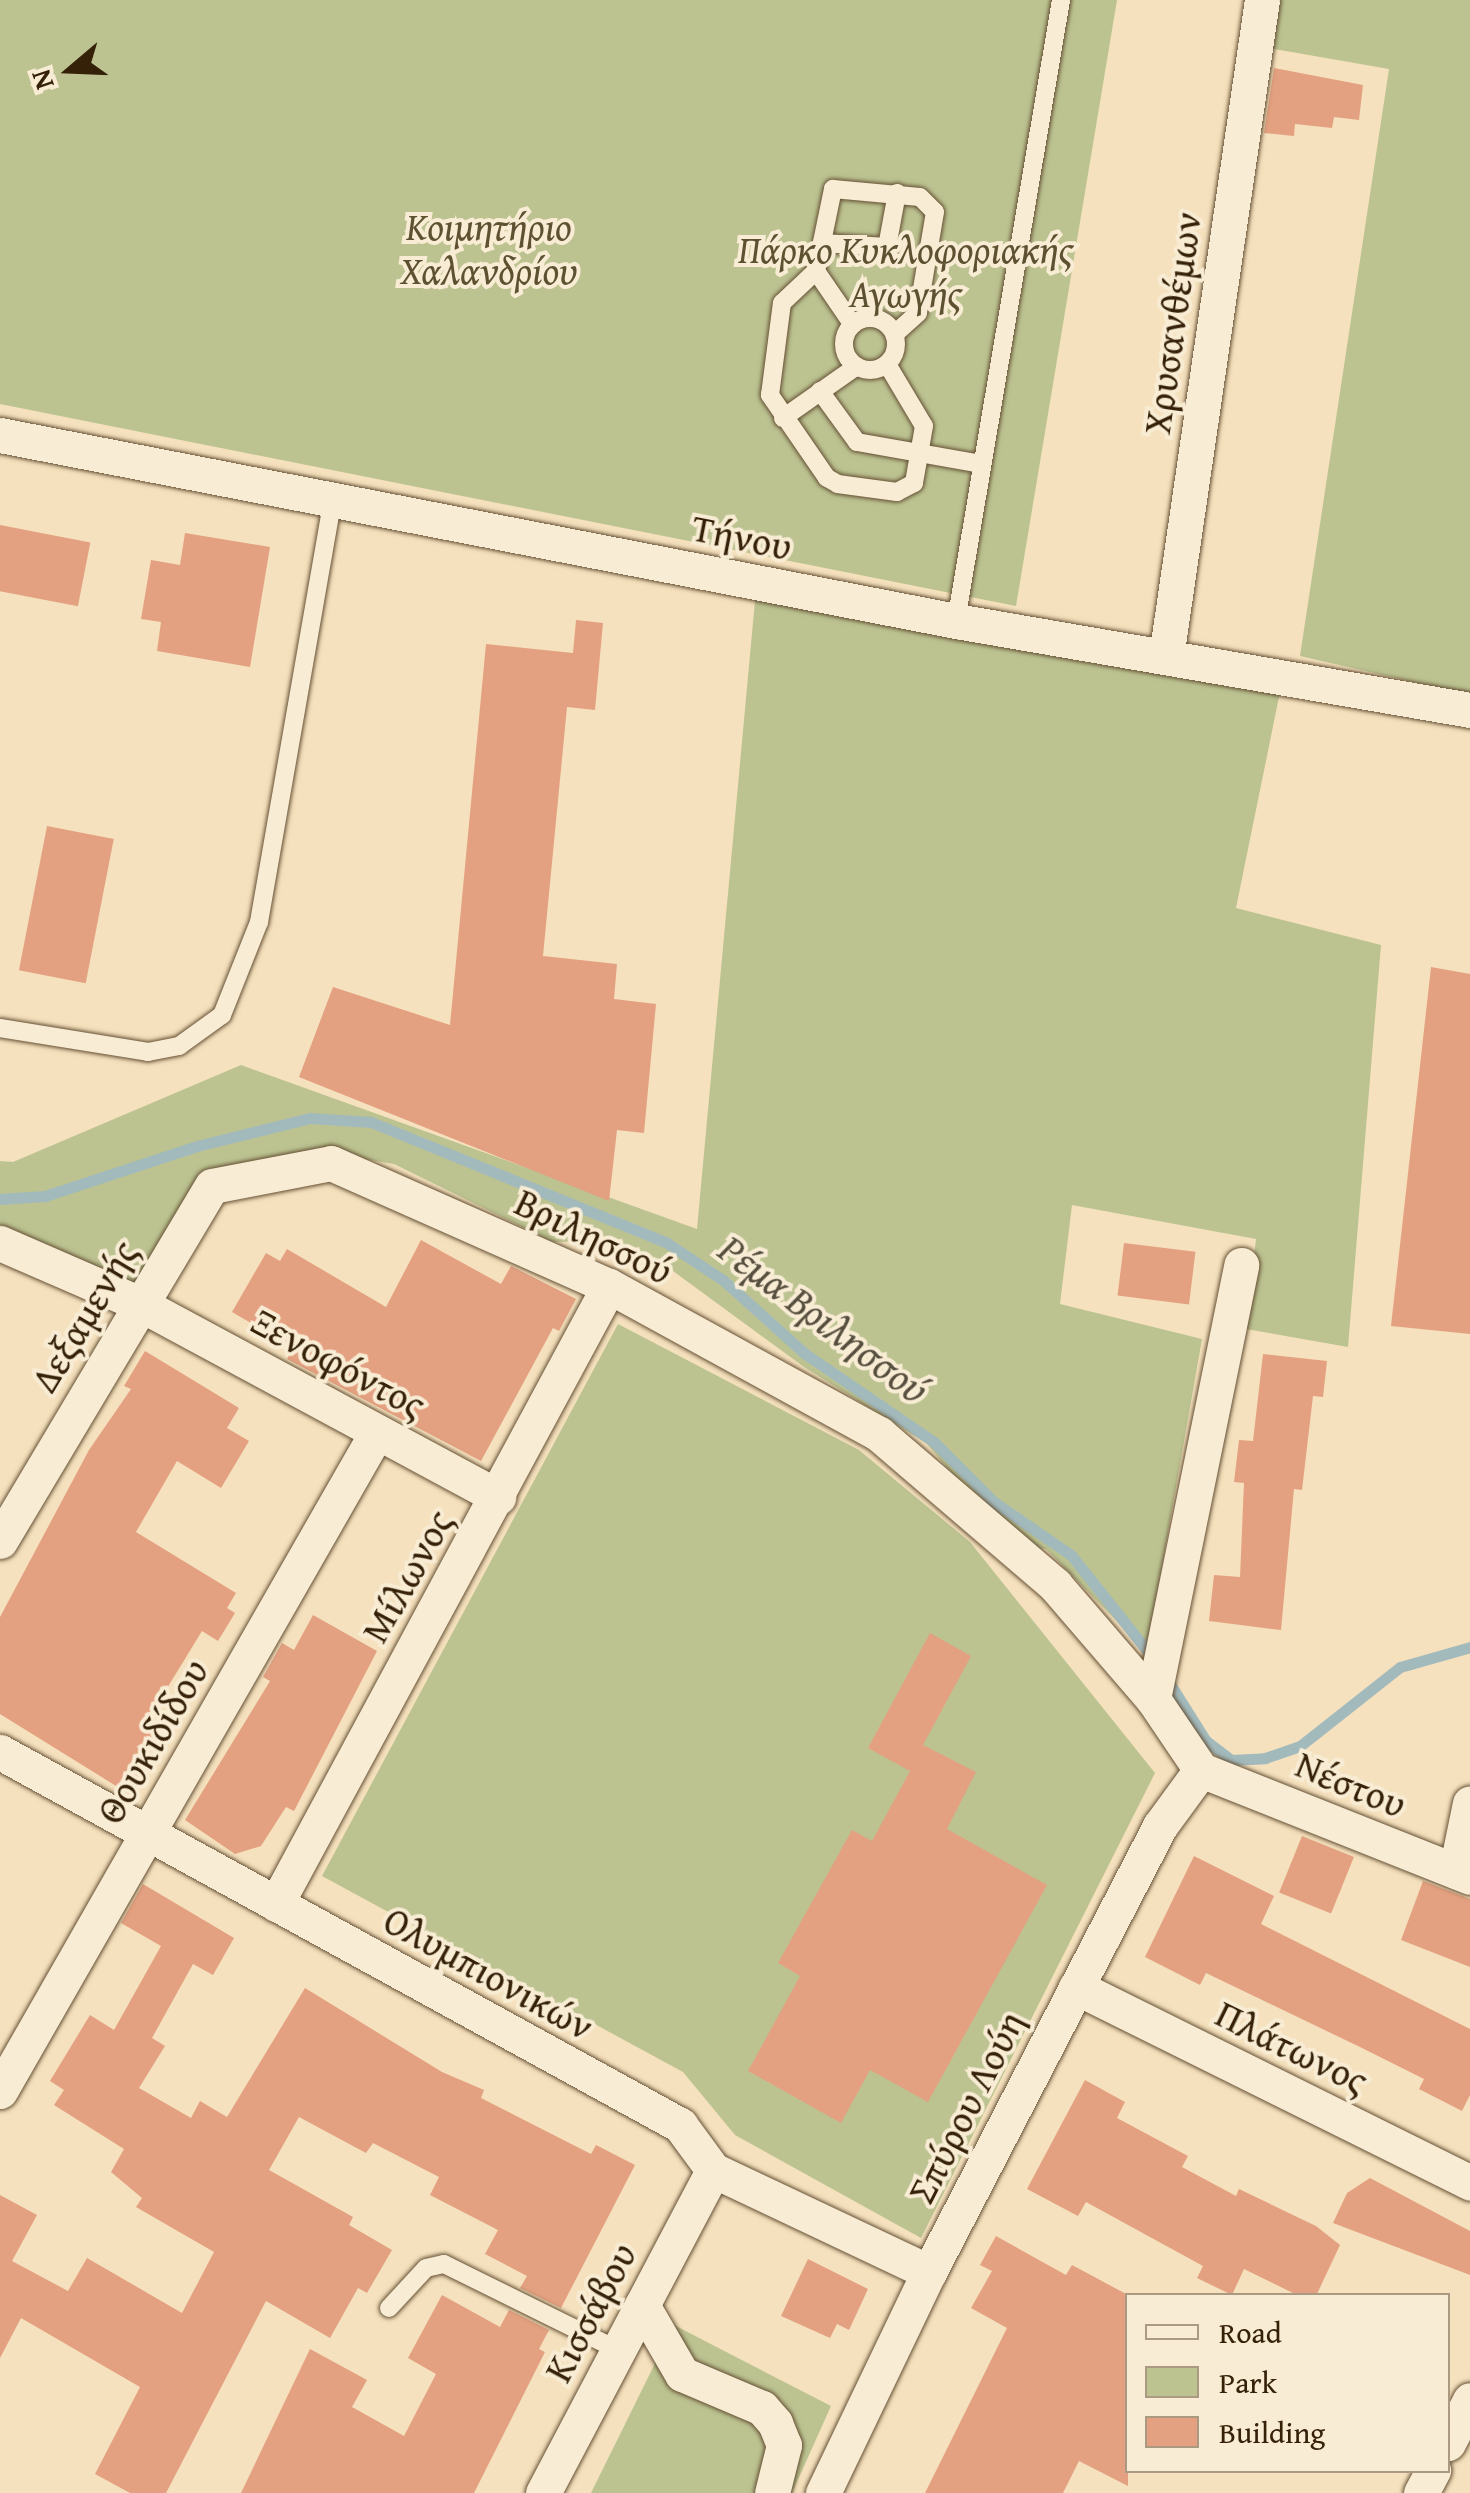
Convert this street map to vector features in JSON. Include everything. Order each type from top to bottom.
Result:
[{"type":"street","name":"Χρυσανθέμων","points":[[1166,658],[1262,0]]},
{"type":"street","name":"Τήνου","points":[[0,435],[956,621],[1470,710]]},
{"type":"street","name":"Βριλησσού","points":[[212,1186],[331,1162],[609,1286],[880,1434],[1160,1680],[1201,1770]]},
{"type":"street","name":"Δεξαμενής","points":[[0,1542],[212,1186]]},
{"type":"street","points":[[0,1243],[140,1304]]},
{"type":"street","points":[[1160,1680],[1242,1265]]},
{"type":"street","name":"Μίλωνος","points":[[276,1904],[609,1286]]},
{"type":"street","name":"Ξενοφόντος","points":[[140,1304],[498,1497]]},
{"type":"street","name":"Θουκιδίδου","points":[[0,2091],[377,1432]]},
{"type":"street","name":"Ολυμπιονικών","points":[[0,1752],[680,2126],[713,2170],[928,2272]]},
{"type":"street","name":"Νέστου","points":[[1201,1770],[1463,1874]]},
{"type":"street","name":"Σπύρου Λούη","points":[[823,2493],[928,2272],[1160,1826],[1201,1770]]},
{"type":"street","points":[[1463,1874],[1470,1803]]},
{"type":"street","name":"Πλάτωνος","points":[[1076,1987],[1470,2183]]},
{"type":"street","name":"Κισσάβου","points":[[543,2493],[713,2170]]},
{"type":"street","points":[[642,2305],[682,2374],[762,2408],[775,2424],[784,2444],[780,2491]]},
{"type":"street","points":[[1450,2439],[1470,2400]]},
{"type":"lane","points":[[956,621],[1061,0]]},
{"type":"lane","points":[[833,188],[897,194],[930,201],[935,212],[918,313],[894,334],[887,364],[918,409],[924,426],[907,490],[838,484],[783,418],[770,395],[782,304],[816,271],[833,188]]},
{"type":"lane","points":[[822,242],[887,246],[897,194]]},
{"type":"lane","points":[[816,271],[853,325]]},
{"type":"lane","points":[[853,325],[876,319],[894,334]]},
{"type":"lane","points":[[853,325],[845,352],[857,366]]},
{"type":"lane","points":[[783,418],[857,366],[887,364]]},
{"type":"lane","points":[[820,392],[858,442],[982,464]]},
{"type":"lane","points":[[0,1028],[148,1052],[178,1046],[222,1014],[259,922],[332,502]]},
{"type":"lane","points":[[389,2308],[426,2268],[444,2264],[618,2350]]},
{"type":"green space","name":"Κοιμητήριο Χαλανδρίου","points":[[0,0],[1117,0],[1016,606],[0,404]]},
{"type":"green space","points":[[1277,0],[1470,0],[1470,695],[1300,656],[1389,69],[1269,48]]},
{"type":"green space","points":[[756,590],[971,642],[1280,692],[1236,908],[1381,945],[1348,1347],[1246,1329],[1256,1239],[1072,1205],[1060,1304],[1202,1339],[1147,1652],[1046,1549],[1021,1546],[987,1514],[926,1443],[804,1367],[658,1260],[597,1241],[553,1242],[394,1164],[314,1151],[211,1184],[138,1287],[0,1231],[0,1161],[13,1162],[241,1065],[697,1229]]},
{"type":"green space","points":[[618,1324],[859,1450],[970,1542],[1155,1773],[921,2238],[735,2135],[683,2072],[322,1876]]},
{"type":"green space","points":[[674,2325],[831,2406],[792,2493],[591,2493]]},
{"type":"building","points":[[1274,68],[1363,85],[1359,120],[1334,117],[1332,128],[1295,124],[1294,136],[1264,133]]},
{"type":"building","points":[[0,525],[90,543],[78,606],[0,591]]},
{"type":"building","points":[[185,533],[270,547],[250,667],[157,651],[161,622],[141,619],[151,560],[180,565]]},
{"type":"building","points":[[576,620],[603,623],[595,710],[567,707],[543,956],[617,964],[614,999],[656,1004],[644,1133],[617,1130],[609,1201],[299,1077],[333,987],[450,1025],[486,644],[573,653]]},
{"type":"building","points":[[47,826],[114,839],[86,983],[19,970]]},
{"type":"building","points":[[1431,967],[1470,974],[1470,1334],[1391,1326]]},
{"type":"building","points":[[421,1240],[501,1284],[511,1266],[576,1299],[559,1331],[553,1328],[481,1461],[287,1359],[292,1349],[287,1344],[232,1312],[266,1253],[280,1261],[287,1249],[386,1307]]},
{"type":"building","points":[[1124,1243],[1195,1252],[1189,1304],[1118,1296]]},
{"type":"building","points":[[145,1351],[239,1408],[227,1428],[249,1441],[221,1488],[177,1461],[136,1532],[236,1593],[227,1608],[235,1613],[218,1641],[202,1631],[147,1721],[159,1728],[139,1761],[148,1766],[129,1794],[0,1714],[0,1617],[89,1450],[131,1389],[124,1386]]},
{"type":"building","points":[[1263,1354],[1327,1361],[1323,1397],[1313,1396],[1302,1490],[1294,1489],[1281,1630],[1209,1621],[1214,1575],[1240,1577],[1244,1483],[1234,1482],[1239,1440],[1253,1441]]},
{"type":"building","points":[[313,1615],[377,1651],[294,1811],[286,1807],[261,1846],[235,1854],[185,1820],[270,1681],[263,1677],[282,1643],[294,1650]]},
{"type":"building","points":[[930,1633],[971,1656],[923,1745],[976,1772],[947,1829],[1047,1885],[928,2102],[870,2070],[841,2123],[748,2071],[800,1976],[778,1963],[852,1830],[872,1841],[910,1771],[868,1748]]},
{"type":"building","points":[[1302,1836],[1354,1857],[1331,1914],[1279,1893]]},
{"type":"building","points":[[1194,1856],[1274,1896],[1261,1924],[1470,2029],[1470,2095],[1462,2111],[1419,2089],[1424,2079],[1362,2048],[1206,1973],[1200,1985],[1145,1957]]},
{"type":"building","points":[[1423,1881],[1470,1899],[1470,1967],[1401,1940]]},
{"type":"building","points":[[143,1884],[234,1938],[213,1975],[193,1964],[152,2038],[165,2046],[139,2088],[191,2118],[200,2101],[227,2117],[305,1988],[442,2072],[484,2090],[481,2098],[591,2154],[596,2145],[635,2165],[561,2308],[520,2288],[527,2276],[485,2254],[498,2230],[430,2195],[439,2177],[373,2143],[366,2153],[299,2117],[269,2170],[353,2217],[349,2225],[392,2250],[367,2293],[358,2288],[330,2338],[266,2301],[166,2493],[130,2493],[95,2474],[140,2387],[21,2318],[0,2358],[0,2195],[37,2215],[12,2261],[68,2291],[87,2258],[182,2313],[214,2252],[136,2207],[142,2198],[111,2172],[124,2149],[54,2105],[64,2090],[50,2081],[90,2015],[114,2030],[161,1946],[121,1923]]},
{"type":"building","points":[[1085,2080],[1125,2102],[1117,2118],[1188,2156],[1182,2167],[1236,2196],[1239,2189],[1316,2226],[1340,2245],[1317,2293],[1293,2293],[1244,2269],[1233,2293],[1228,2293],[1197,2278],[1203,2266],[1086,2202],[1078,2216],[1027,2189]]},
{"type":"building","points":[[1370,2178],[1470,2231],[1470,2275],[1333,2223],[1347,2193]]},
{"type":"building","points":[[996,2236],[1066,2275],[1072,2265],[1125,2293],[1128,2486],[1079,2461],[1063,2493],[925,2493],[1007,2328],[971,2308],[992,2271],[980,2265]]},
{"type":"building","points":[[808,2259],[868,2289],[849,2330],[837,2324],[830,2338],[781,2316]]},
{"type":"building","points":[[442,2295],[500,2327],[509,2310],[549,2330],[539,2349],[545,2352],[474,2493],[241,2493],[310,2349],[367,2380],[352,2407],[404,2436],[436,2374],[408,2358]]},
{"type":"waterway","name":"Ρέμα Βριλησσού","points":[[0,1199],[45,1196],[197,1146],[310,1118],[371,1122],[667,1243],[723,1280],[804,1353],[934,1442],[994,1502],[1071,1555],[1152,1657]]},
{"type":"waterway","name":"Ρέμα Βριλησσού","points":[[1165,1676],[1206,1741],[1231,1760],[1265,1758],[1300,1746],[1400,1667],[1470,1647]]},
{"type":"park label","name":"Πάρκο Κυκλοφοριακής Αγωγής","points":[[906,272]]}]
